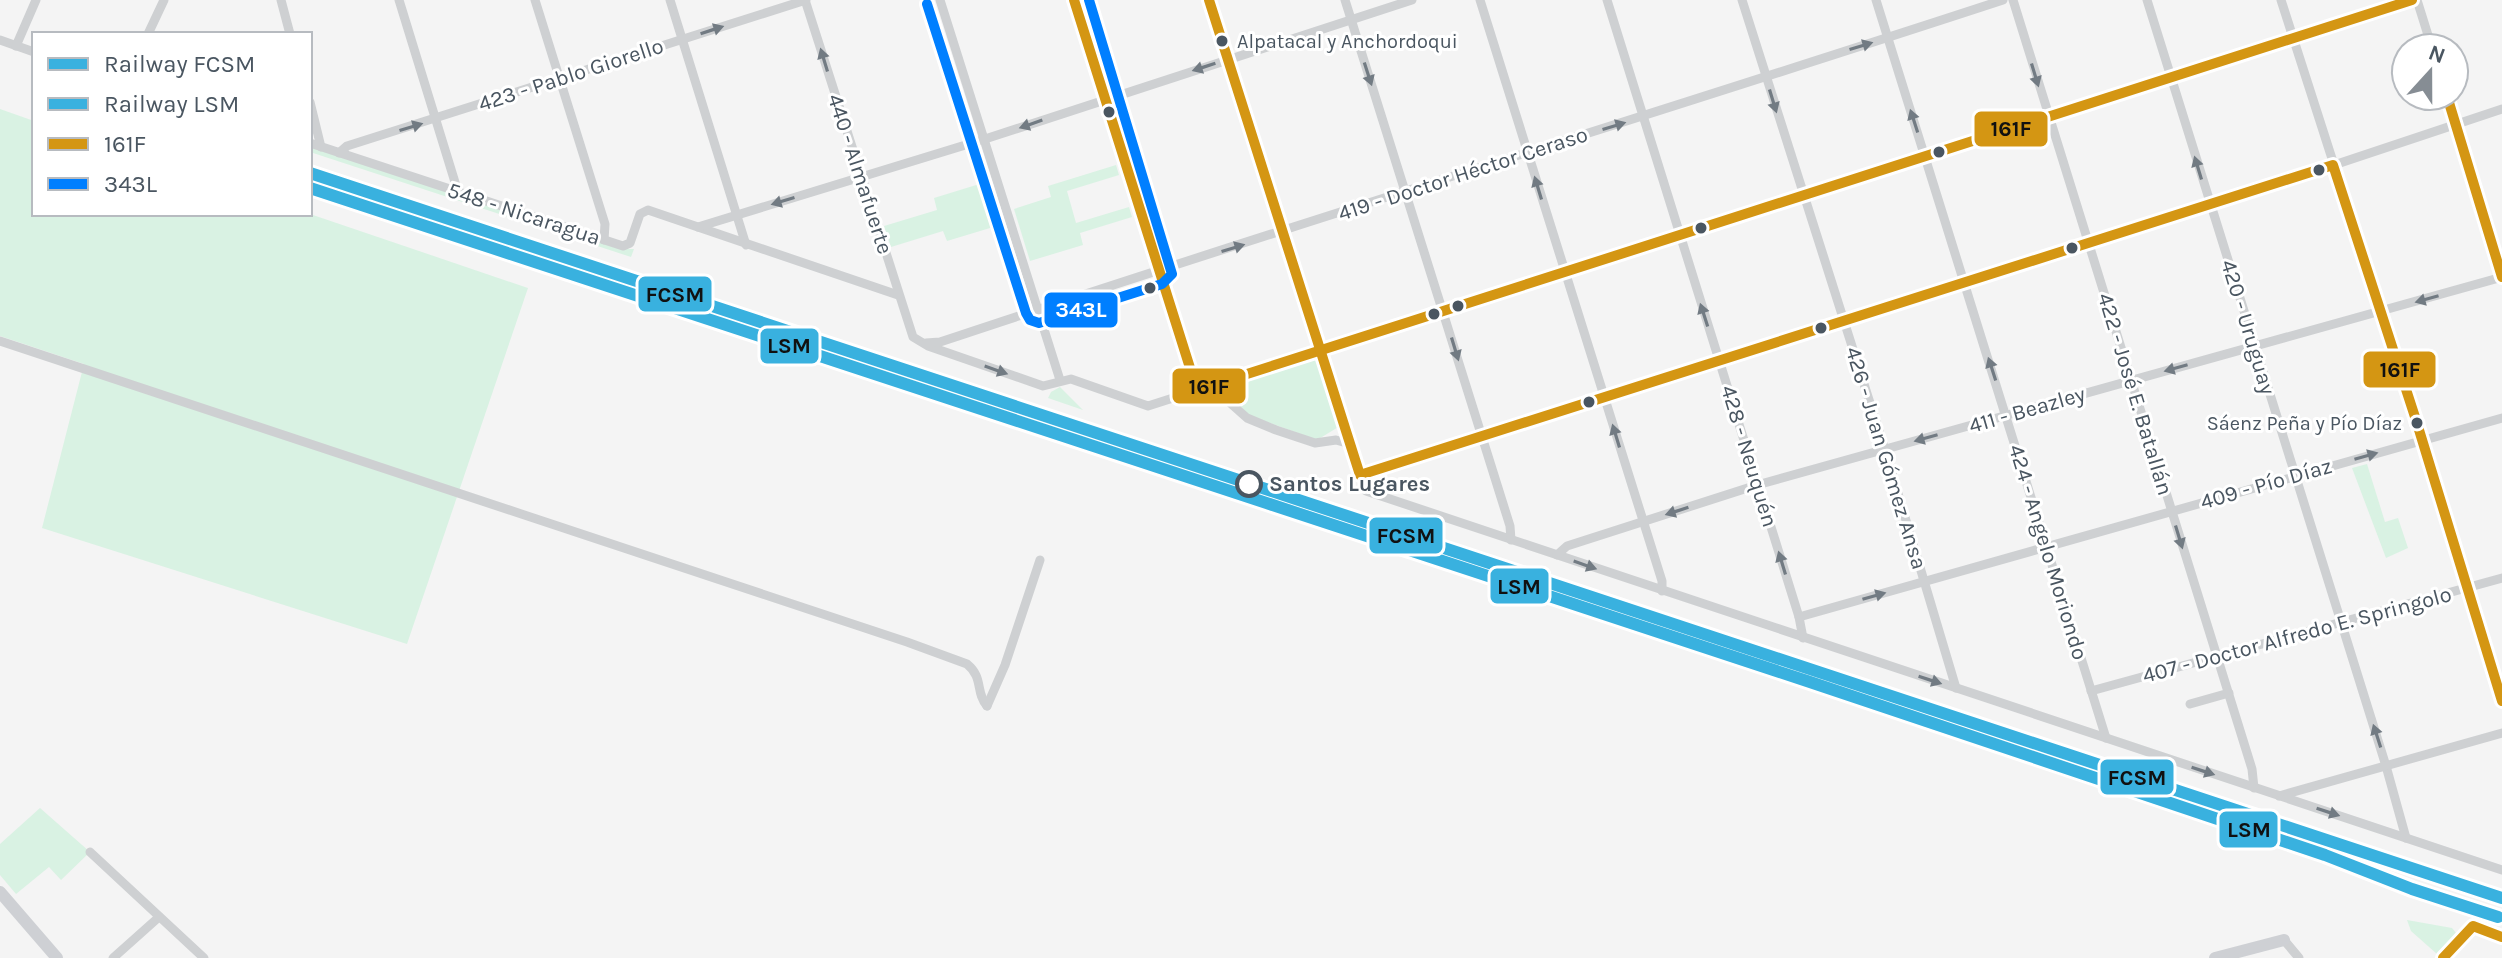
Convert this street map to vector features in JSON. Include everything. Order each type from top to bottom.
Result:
[{"type":"street","points":[[16,46],[36,0]]},
{"type":"street","points":[[149,32],[164,0]]},
{"type":"street","points":[[281,0],[289,32]]},
{"type":"street","points":[[399,0],[458,192]]},
{"type":"street","points":[[535,0],[605,224],[604,240]]},
{"type":"street","points":[[670,0],[746,245]]},
{"type":"street","name":"423 - Pablo Giorello","points":[[339,153],[347,146],[805,0]]},
{"type":"street","name":"440 - Almafuerte","points":[[805,0],[898,295],[913,337],[922,343]]},
{"type":"street","points":[[940,0],[1060,380]]},
{"type":"street","points":[[1074,0],[1197,390]]},
{"type":"street","points":[[1209,0],[1281,233],[1364,488],[1369,493],[2502,870]]},
{"type":"street","points":[[1345,0],[1510,526],[1511,540]]},
{"type":"street","points":[[698,227],[985,139],[1412,0]]},
{"type":"street","points":[[1480,0],[1662,581],[1662,591]]},
{"type":"street","name":"428 - Neuquén","points":[[1607,0],[1803,638]]},
{"type":"street","name":"426 - Juan Gómez Ansa","points":[[1742,0],[1885,450],[1956,688]]},
{"type":"street","name":"424 - Angelo Moriondo","points":[[1876,0],[2106,738]]},
{"type":"street","name":"419 - Doctor Héctor Ceraso","points":[[922,343],[940,342],[2003,0]]},
{"type":"street","name":"422 - José E. Batallán","points":[[2013,0],[2229,693],[2252,769],[2254,788]]},
{"type":"street","name":"420 - Uruguay","points":[[2147,0],[2406,838]]},
{"type":"street","points":[[2281,0],[2502,701]]},
{"type":"street","points":[[922,343],[1043,386],[1071,379],[1148,406],[1159,404],[1442,310],[2415,0],[2426,32]]},
{"type":"street","points":[[0,40],[32,51]]},
{"type":"street","points":[[1360,475],[2502,109]]},
{"type":"street","points":[[312,110],[321,147]]},
{"type":"street","points":[[2452,112],[2502,277]]},
{"type":"street","name":"548 - Nicaragua","points":[[312,144],[623,246],[630,243],[643,210],[898,295]]},
{"type":"street","name":"411 - Beazley","points":[[1557,555],[1567,546],[1757,485],[2502,277]]},
{"type":"street","points":[[0,341],[586,534],[952,659],[974,670],[979,679],[982,701],[987,706],[1005,665],[1040,560]]},
{"type":"street","points":[[1197,390],[1229,402],[1247,418],[1276,430],[1315,443],[1336,440],[1350,444]]},
{"type":"street","name":"409 - Pío Díaz","points":[[1799,617],[2502,418]]},
{"type":"street","name":"407 - Doctor Alfredo E. Springolo","points":[[2091,691],[2502,578]]},
{"type":"street","points":[[2190,704],[2229,693]]},
{"type":"street","points":[[2279,796],[2502,733]]},
{"type":"street","points":[[90,852],[204,958]]},
{"type":"street","points":[[0,892],[57,958]]},
{"type":"street","points":[[113,958],[159,917]]},
{"type":"street","points":[[2443,958],[2473,926],[2502,937]]},
{"type":"street","points":[[2215,958],[2252,953],[2284,940],[2299,958]]},
{"type":"green space","points":[[0,109],[32,120],[32,216],[312,215],[528,288],[407,644],[42,528],[84,364],[0,336]]},
{"type":"green space","points":[[312,148],[620,249],[634,249],[631,257],[312,153]]},
{"type":"green space","points":[[1116,165],[1119,175],[1067,191],[1076,223],[1129,207],[1132,217],[1080,233],[1083,245],[1030,261],[1014,209],[1051,197],[1048,186]]},
{"type":"green space","points":[[986,182],[1000,225],[947,241],[943,231],[891,247],[884,226],[937,210],[934,198]]},
{"type":"green space","points":[[1318,358],[1340,426],[1317,440],[1248,415],[1235,399],[1216,392]]},
{"type":"green space","points":[[1060,387],[1083,410],[1048,398]]},
{"type":"green space","points":[[2367,464],[2385,522],[2398,518],[2408,548],[2386,558],[2352,468]]},
{"type":"green space","points":[[40,808],[90,852],[61,880],[49,867],[16,894],[0,875],[0,844]]},
{"type":"green space","points":[[2407,920],[2452,928],[2456,933],[2437,954],[2411,931]]},
{"type":"rail line","name":"FCSM","points":[[312,174],[2502,898]]},
{"type":"rail line","name":"LSM","points":[[312,189],[1807,681],[2325,855],[2412,889],[2498,917]]},
{"type":"transit line","name":"161F","points":[[1074,0],[1197,390],[2412,0]]},
{"type":"transit line","name":"343L","points":[[927,4],[1026,313],[1030,320],[1039,323],[1162,284],[1172,274],[1089,0]]},
{"type":"transit line","name":"161F","points":[[1209,0],[1360,475],[2333,165],[2416,420],[2502,701]]},
{"type":"transit line","name":"161F","points":[[2452,112],[2502,277]]},
{"type":"transit line","name":"161F","points":[[2443,958],[2473,926],[2502,937]]},
{"type":"place","name":"Alpatacal y Anchordoqui","points":[[1222,41]]},
{"type":"place","name":"Sáenz Peña y Pío Díaz","points":[[2417,423]]},
{"type":"place","name":"Santos Lugares","points":[[1249,484]]}]
